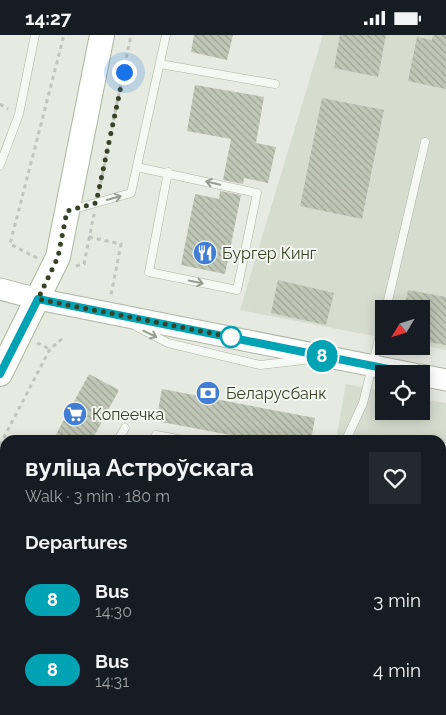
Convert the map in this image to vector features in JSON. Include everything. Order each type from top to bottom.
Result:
[{"type":"main road","points":[[0,374],[58,257],[102,35]]},
{"type":"main road","points":[[0,289],[38,299],[108,306],[373,366]]},
{"type":"main road","points":[[430,377],[446,380]]},
{"type":"lane","points":[[0,165],[18,114],[35,35]]},
{"type":"lane","points":[[67,211],[131,193],[166,35]]},
{"type":"lane","points":[[160,64],[275,84]]},
{"type":"lane","points":[[388,300],[425,142]]},
{"type":"lane","points":[[137,167],[168,172],[257,193],[237,290],[149,272],[168,172]]},
{"type":"lane","points":[[348,435],[363,403],[376,355]]},
{"type":"lane","points":[[121,435],[125,428]]},
{"type":"path","points":[[37,258],[10,244],[64,35]]},
{"type":"path","points":[[86,254],[131,35]]},
{"type":"path","points":[[89,237],[121,244],[108,306]]},
{"type":"path","points":[[5,435],[50,349],[62,338]]},
{"type":"path","points":[[32,340],[50,349]]},
{"type":"shaded area","points":[[323,35],[446,35],[446,350],[430,347],[430,300],[375,300],[375,336],[240,310]]},
{"type":"shaded area","points":[[346,384],[375,389],[375,420],[430,420],[430,400],[446,403],[446,435],[337,435]]},
{"type":"building","points":[[194,35],[233,35],[227,60],[191,52]]},
{"type":"building","points":[[340,35],[386,35],[378,77],[334,68]]},
{"type":"building","points":[[433,35],[446,35],[446,89],[408,81],[417,37],[432,40]]},
{"type":"building","points":[[195,85],[264,97],[256,143],[276,147],[268,183],[244,178],[243,184],[223,180],[231,139],[187,131]]},
{"type":"building","points":[[322,98],[384,110],[362,219],[300,206]]},
{"type":"building","points":[[220,191],[241,195],[225,274],[181,265],[195,194],[219,199]]},
{"type":"building","points":[[278,280],[334,293],[326,325],[271,313]]},
{"type":"building","points":[[408,290],[446,297],[446,345],[430,342],[430,300],[406,300]]},
{"type":"building","points":[[89,374],[119,390],[95,435],[56,435]]},
{"type":"building","points":[[162,389],[315,418],[312,435],[230,435],[156,421]]},
{"type":"bus line","name":"8","points":[[0,374],[38,299],[375,366]]},
{"type":"place","name":"Бургер Кинг","points":[[205,253]]},
{"type":"place","name":"Беларусбанк","points":[[208,393]]},
{"type":"place","name":"Копеечка","points":[[75,414]]},
{"type":"route","points":[[124,72],[96,203],[67,211],[58,257],[38,299],[236,338],[231,337]]}]
